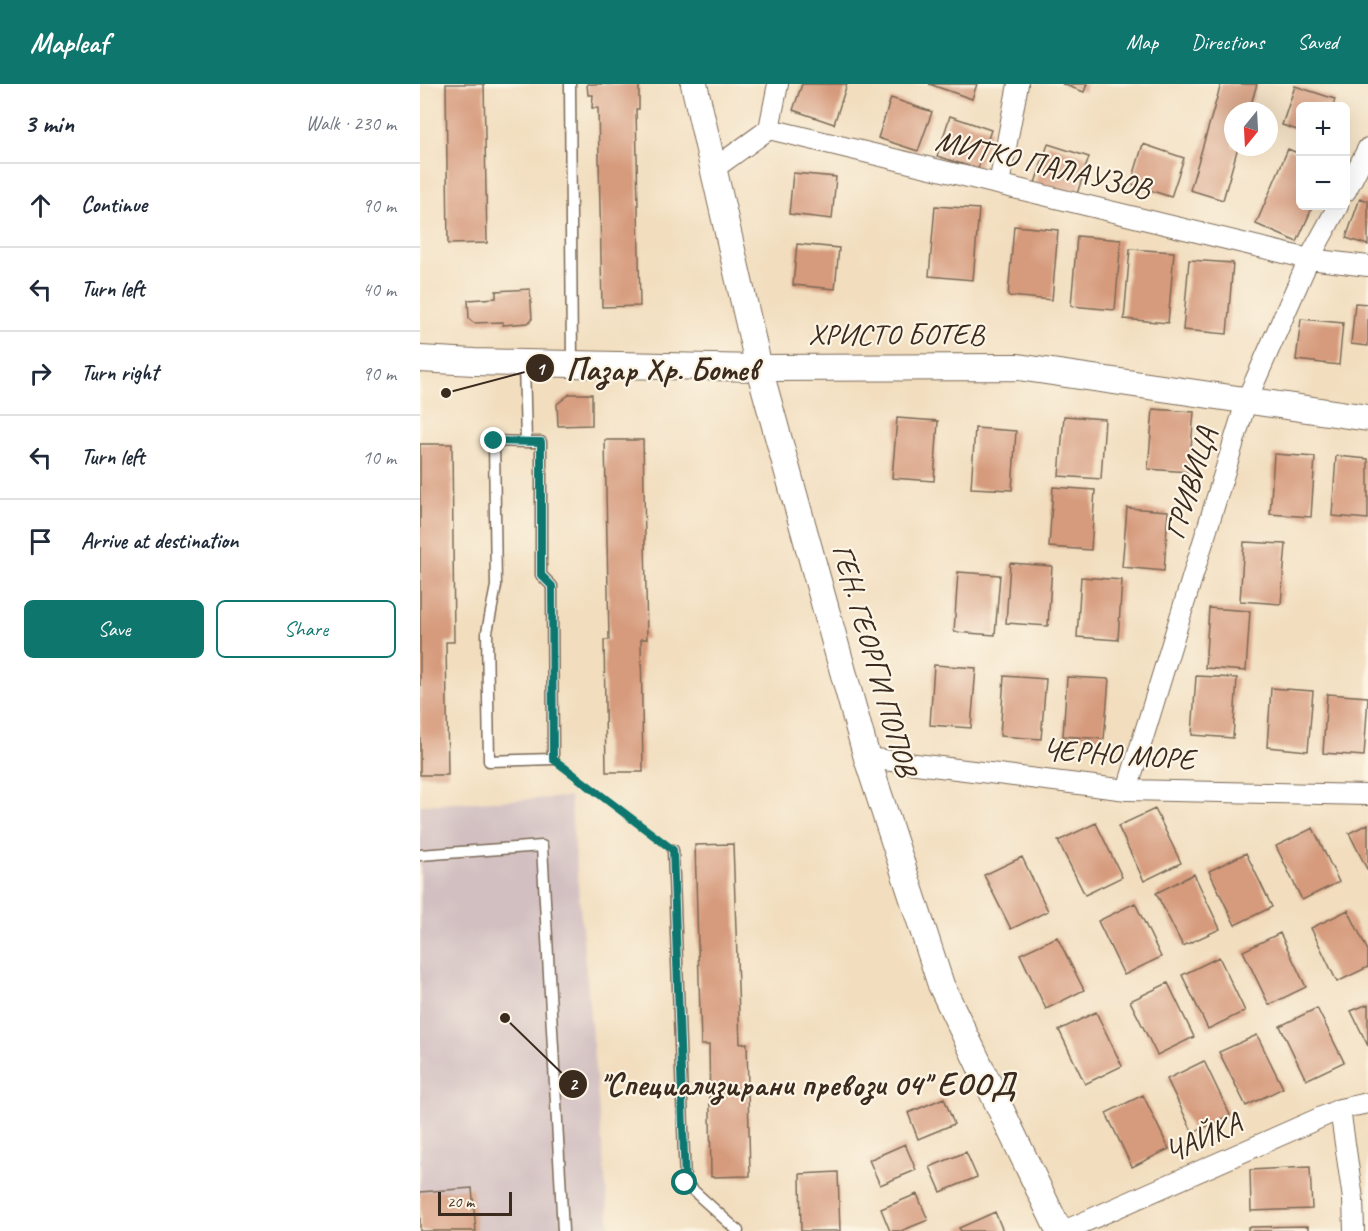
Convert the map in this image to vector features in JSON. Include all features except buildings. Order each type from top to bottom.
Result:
[{"type":"street","name":"ГЕН. ГЕОРГИ ПОПОВ","points":[[694,84],[759,368],[867,758],[941,985],[1059,1231]]},
{"type":"street","points":[[715,168],[769,129],[778,84]]},
{"type":"street","points":[[999,184],[1018,84]]},
{"type":"street","name":"МИТКО ПАЛАУЗОВ","points":[[769,129],[1310,259],[1368,266]]},
{"type":"street","points":[[1350,182],[1368,148]]},
{"type":"street","name":"ГРИВИЦА","points":[[1127,790],[1247,399],[1310,259],[1336,210]]},
{"type":"street","name":"ХРИСТО БОТЕВ","points":[[420,359],[759,368],[1018,367],[1368,417]]},
{"type":"street","name":"ЧЕРНО МОРЕ","points":[[867,758],[1127,790],[1368,795]]},
{"type":"street","name":"ЧАЙКА","points":[[1064,1231],[1340,1109],[1368,1103]]},
{"type":"street","points":[[1340,1109],[1353,1199],[1354,1231]]},
{"type":"lane","points":[[570,84],[572,364]]},
{"type":"lane","points":[[525,363],[526,442]]},
{"type":"lane","points":[[494,441],[526,442],[541,442],[541,575],[552,586],[553,759],[489,760],[487,632],[496,586],[494,441]]},
{"type":"lane","points":[[420,855],[542,846],[563,1231]]},
{"type":"lane","points":[[673,850],[685,1183],[738,1231]]},
{"type":"path","points":[[553,759],[673,850]]},
{"type":"shaded area","points":[[570,797],[610,1231],[420,1231],[420,805]]},
{"type":"place","name":"Пазар Хр. Ботев","points":[[446,393]]},
{"type":"place","name":"\"Специализирани превози 04\" ЕООД","points":[[505,1018]]},
{"type":"route","points":[[494,441],[541,442],[541,575],[552,586],[553,759],[673,850],[685,1183]]}]
